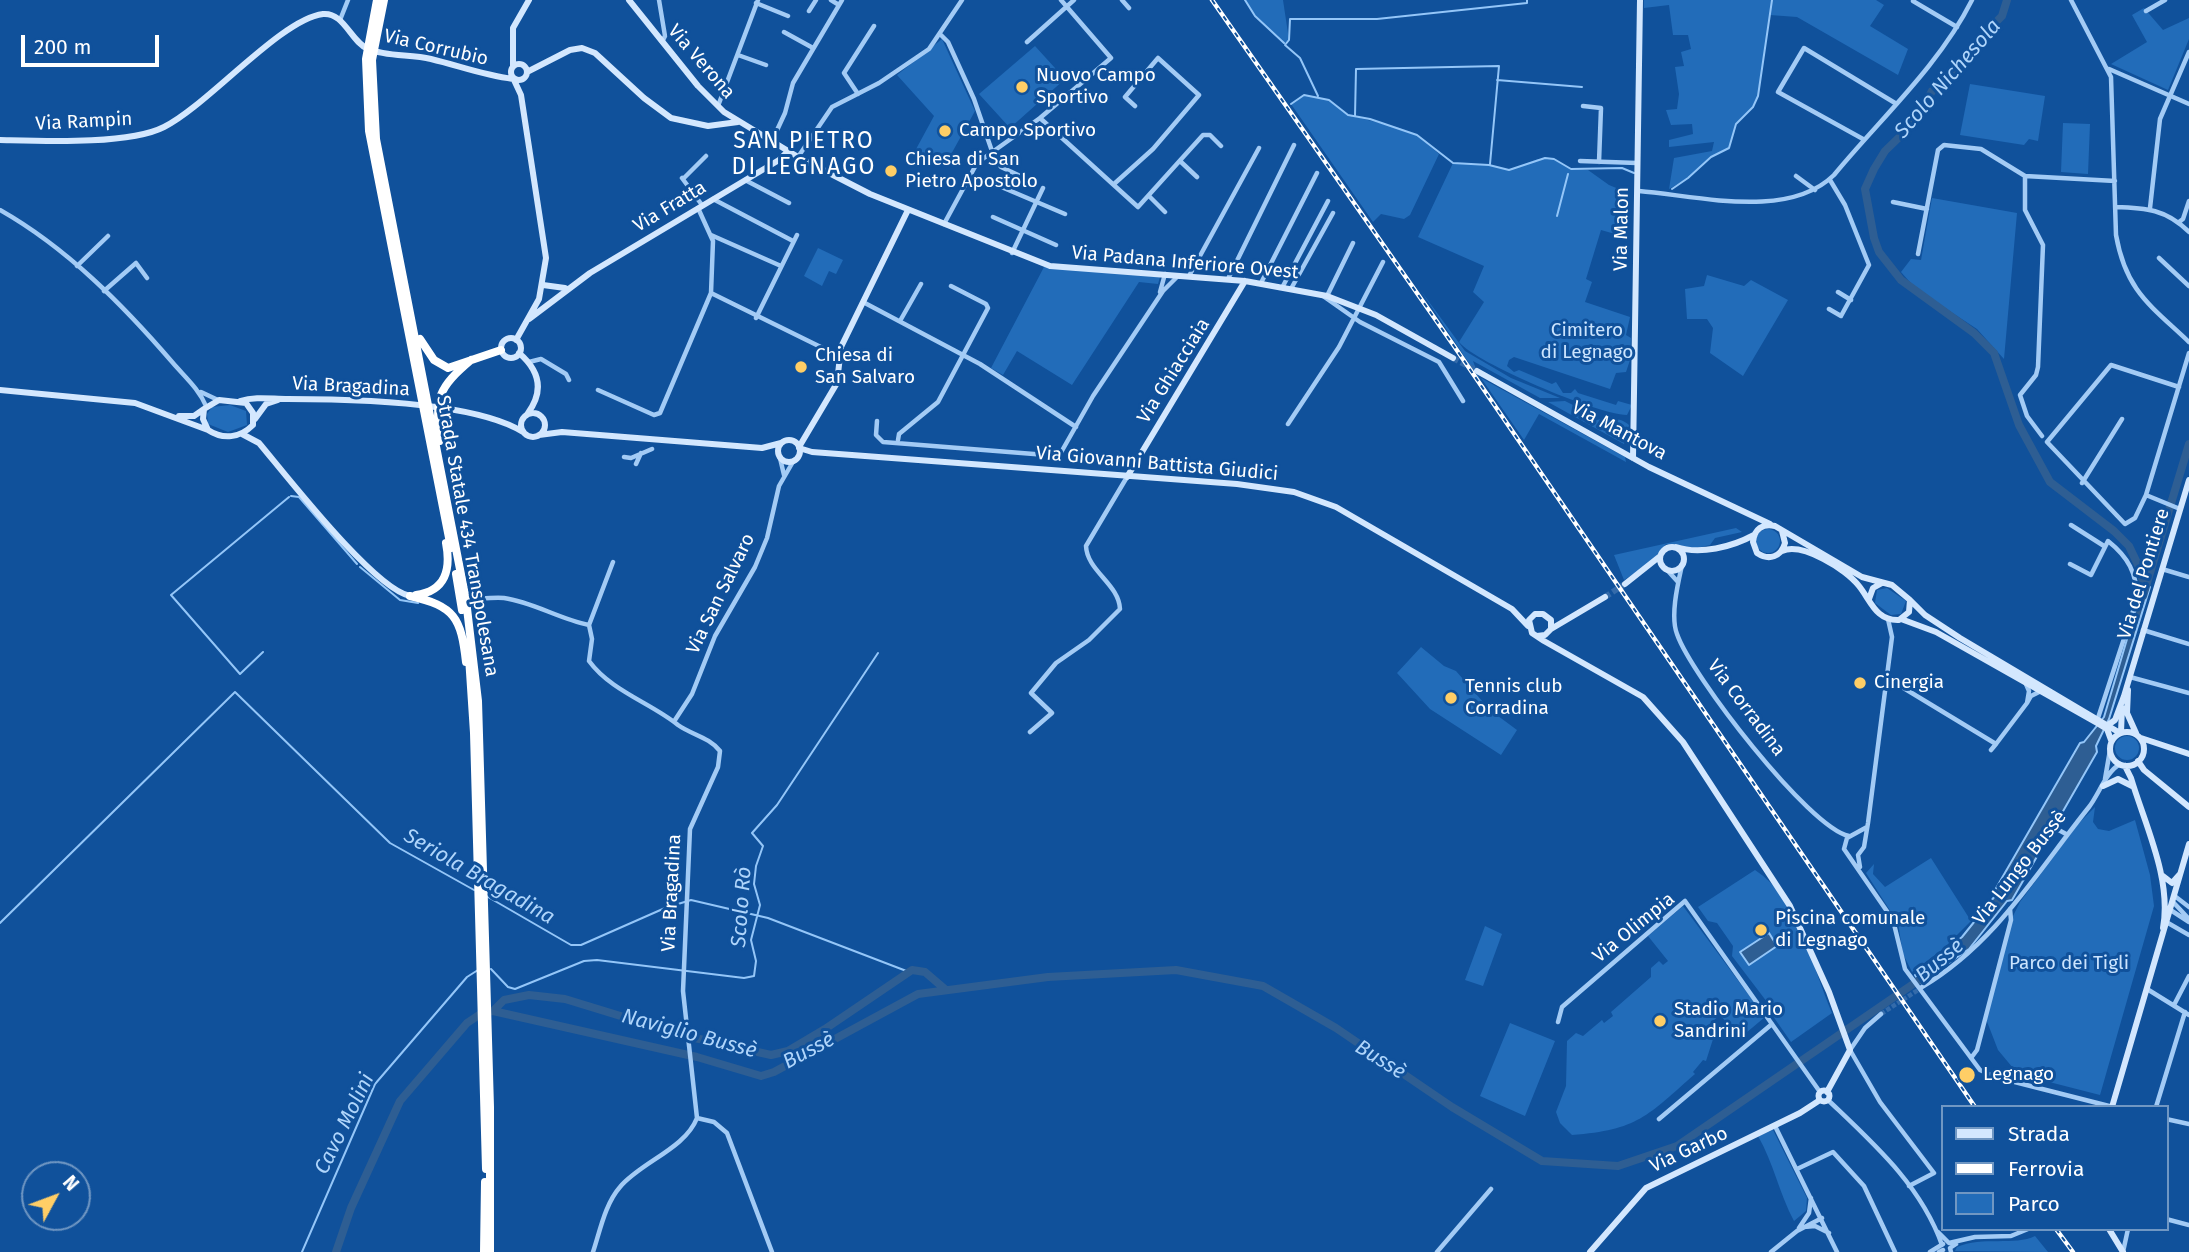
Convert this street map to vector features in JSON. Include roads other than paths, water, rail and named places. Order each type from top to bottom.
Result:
[{"type":"highway","name":"Strada Statale 434 Transpolesana","points":[[374,0],[367,105],[375,173],[461,602],[472,701],[481,871]]},
{"type":"highway","name":"Strada Statale 434 Transpolesana","points":[[383,0],[369,59],[377,149],[412,316],[475,663],[490,1252]]},
{"type":"highway","points":[[412,316],[423,345],[439,364],[453,367],[501,350]]},
{"type":"highway","points":[[447,503],[439,431],[440,397],[449,379],[471,360]]},
{"type":"highway","points":[[410,596],[433,591],[448,571],[438,487]]},
{"type":"highway","points":[[410,596],[435,602],[458,622],[472,701]]},
{"type":"highway","name":"Strada Statale 434 Transpolesana","points":[[484,1252],[486,1041]]},
{"type":"street","points":[[340,20],[348,0]]},
{"type":"street","points":[[516,340],[529,319],[543,285],[546,258],[521,95],[522,69],[515,52],[513,28],[528,0]]},
{"type":"street","name":"Via Verona","points":[[629,0],[718,107],[738,122],[798,157],[908,210]]},
{"type":"street","points":[[659,0],[665,35],[662,42]]},
{"type":"street","points":[[809,11],[816,0]]},
{"type":"street","points":[[772,142],[785,113],[793,83],[840,3],[831,0]]},
{"type":"street","points":[[943,225],[973,169],[991,151],[1040,118],[1111,58],[1061,0]]},
{"type":"street","points":[[1027,42],[1074,0]]},
{"type":"street","points":[[1122,0],[1129,8]]},
{"type":"street","name":"Via Malon","points":[[1633,458],[1640,191],[1640,0]]},
{"type":"street","points":[[1640,191],[1761,202],[1794,199],[1815,191],[1829,180],[1895,103],[1957,27],[1972,0]]},
{"type":"street","points":[[2071,0],[2109,69],[2114,93],[2115,207],[2120,259],[2131,284],[2189,342]]},
{"type":"street","points":[[2146,11],[2164,0]]},
{"type":"street","points":[[718,107],[757,1],[788,16]]},
{"type":"street","points":[[798,157],[828,111],[919,57],[941,35],[959,1]]},
{"type":"street","points":[[1913,1],[1957,27]]},
{"type":"street","name":"Via Rampin","points":[[0,140],[139,135],[163,128],[309,17],[327,14],[340,20]]},
{"type":"street","name":"Via Corrubio","points":[[340,20],[367,49],[430,58],[475,74],[496,77],[514,79],[522,69]]},
{"type":"street","points":[[858,94],[844,73],[874,26]]},
{"type":"street","points":[[784,32],[813,48]]},
{"type":"street","points":[[941,35],[948,42],[974,99],[991,151],[1001,166],[1031,181]]},
{"type":"street","name":"Via Corrubio","points":[[496,77],[582,48],[595,52],[644,98],[671,118],[708,126],[738,122]]},
{"type":"street","points":[[1863,139],[1778,92],[1804,48],[1895,103]]},
{"type":"street","points":[[2150,208],[2160,119],[2189,51]]},
{"type":"street","points":[[738,55],[766,65]]},
{"type":"street","points":[[1114,184],[1153,149],[1199,95],[1158,58],[1125,97],[1135,106]]},
{"type":"street","points":[[521,95],[514,79],[522,69]]},
{"type":"street","points":[[2109,69],[2189,104]]},
{"type":"street","points":[[1583,106],[1601,108],[1600,162]]},
{"type":"street","points":[[1040,118],[1138,207],[1205,134],[1221,146]]},
{"type":"street","points":[[1228,279],[1294,145]]},
{"type":"street","points":[[1918,254],[1938,150],[1944,145],[1981,149],[2025,176],[2115,181]]},
{"type":"street","points":[[1189,276],[1259,148]]},
{"type":"street","name":"Via Fratta","points":[[529,319],[567,288],[788,151]]},
{"type":"street","points":[[598,390],[654,415],[660,413],[711,293],[711,235],[700,207],[682,179],[706,156]]},
{"type":"street","points":[[1180,161],[1197,177]]},
{"type":"street","points":[[1580,161],[1638,163]]},
{"type":"street","points":[[1261,283],[1317,173]]},
{"type":"street","points":[[1796,176],[1815,191]]},
{"type":"street","points":[[2025,176],[2025,210],[2043,245],[2038,367],[2036,374],[2020,395],[2021,403],[2042,436]]},
{"type":"street","points":[[745,180],[789,203]]},
{"type":"street","points":[[1829,180],[1845,205],[1869,265],[1842,316],[1829,309]]},
{"type":"street","points":[[992,183],[1065,214]]},
{"type":"street","points":[[1012,253],[1043,188]]},
{"type":"street","points":[[1149,196],[1165,212]]},
{"type":"street","points":[[713,199],[793,242]]},
{"type":"street","points":[[1283,286],[1328,201]]},
{"type":"street","points":[[2179,222],[2183,219],[2189,201]]},
{"type":"street","points":[[1893,202],[1927,209]]},
{"type":"street","points":[[2115,207],[2150,208],[2179,222],[2189,232]]},
{"type":"street","points":[[0,210],[38,232],[134,318],[197,390],[205,408],[203,419],[208,430]]},
{"type":"street","points":[[796,459],[799,447],[837,383],[841,367],[839,356],[908,210]]},
{"type":"street","name":"Via Padana Inferiore Ovest","points":[[908,210],[1012,253],[1056,267],[1228,279],[1292,287],[1323,295],[1361,308],[1453,358]]},
{"type":"street","points":[[1292,287],[1333,213]]},
{"type":"street","points":[[993,216],[1056,245]]},
{"type":"street","points":[[711,235],[781,266]]},
{"type":"street","points":[[756,317],[797,235]]},
{"type":"street","points":[[77,266],[108,236]]},
{"type":"street","points":[[1353,243],[1323,295],[1354,319],[1440,362],[1463,401]]},
{"type":"street","points":[[2159,258],[2189,286]]},
{"type":"street","points":[[1289,424],[1361,308],[1383,262]]},
{"type":"street","points":[[104,291],[136,263],[147,278]]},
{"type":"street","points":[[1157,300],[1165,274]]},
{"type":"street","points":[[877,421],[876,435],[880,440],[1057,456],[1157,300],[1178,275]]},
{"type":"street","name":"Via Ghiacciaia","points":[[1030,733],[1052,713],[1031,693],[1056,663],[1089,639],[1120,608],[1117,597],[1086,550],[1245,281]]},
{"type":"street","points":[[900,321],[921,284]]},
{"type":"street","name":"Via Fratta","points":[[543,285],[552,289],[567,288]]},
{"type":"street","points":[[898,440],[899,434],[938,402],[988,306],[951,286]]},
{"type":"street","points":[[551,300],[552,289]]},
{"type":"street","points":[[1838,292],[1851,300]]},
{"type":"street","points":[[711,293],[839,356]]},
{"type":"street","points":[[863,302],[963,355],[1076,427]]},
{"type":"street","points":[[516,340],[506,340],[501,350],[508,358],[519,353]]},
{"type":"street","points":[[516,340],[520,346],[519,353]]},
{"type":"street","points":[[519,353],[529,362],[539,381],[537,399],[545,426],[539,435],[530,437],[523,432],[521,424],[537,399]]},
{"type":"street","points":[[2179,387],[2111,365],[2047,442],[2082,483],[2125,524],[2135,518],[2146,495],[2179,387],[2189,353]]},
{"type":"street","points":[[529,362],[541,359],[566,374],[569,380]]},
{"type":"street","name":"Via Mantova","points":[[1477,371],[1633,458],[1750,513],[1862,577],[1892,585],[1925,615],[1960,638],[2107,727],[2121,732]]},
{"type":"street","points":[[0,390],[150,407],[222,436],[242,434],[259,443],[374,572],[400,594],[410,596]]},
{"type":"street","points":[[197,390],[219,400],[240,401],[250,407],[259,443]]},
{"type":"street","name":"Via Bragadina","points":[[240,401],[351,399],[405,404],[503,421],[523,432]]},
{"type":"street","points":[[177,416],[194,416],[219,400]]},
{"type":"street","name":"Via Bragadina","points":[[254,422],[266,404],[280,400]]},
{"type":"street","points":[[526,415],[542,417],[562,432]]},
{"type":"street","name":"Via Bragadina","points":[[503,421],[526,415]]},
{"type":"street","points":[[2082,483],[2122,419]]},
{"type":"street","points":[[242,434],[254,422]]},
{"type":"street","name":"Via Giovanni Battista Giudici","points":[[539,435],[562,432],[762,448],[792,440],[799,447],[812,452],[1272,488],[1317,499],[1363,522],[1512,609],[1537,636],[1643,697],[1683,742],[1790,906],[1814,953],[1850,1051]]},
{"type":"street","points":[[792,440],[807,434]]},
{"type":"street","points":[[780,457],[781,443]]},
{"type":"street","name":"Via Giovanni Battista Giudici","points":[[762,448],[788,462],[812,452]]},
{"type":"street","points":[[624,457],[631,458],[652,449]]},
{"type":"street","points":[[636,464],[642,452]]},
{"type":"street","name":"Via San Salvaro","points":[[780,457],[784,476]]},
{"type":"street","name":"Via San Salvaro","points":[[675,720],[692,694],[715,636],[755,567],[767,538],[784,476],[796,459]]},
{"type":"street","name":"Via del Pontiere","points":[[2107,727],[2115,720],[2124,696],[2178,508],[2189,480]]},
{"type":"street","points":[[2146,495],[2178,508]]},
{"type":"street","points":[[1750,513],[1757,524],[1755,549]]},
{"type":"street","points":[[1625,583],[1646,570],[1664,550],[1676,547],[1699,550],[1736,544],[1772,525]]},
{"type":"street","points":[[2071,525],[2104,546]]},
{"type":"street","points":[[1782,531],[1785,543],[1782,551]]},
{"type":"street","points":[[2070,564],[2091,575],[2108,541],[2131,566],[2137,599],[2099,720]]},
{"type":"street","points":[[1736,544],[1755,549],[1761,555],[1770,557],[1792,547],[1805,549],[1850,577],[1875,610],[1888,618],[1892,637]]},
{"type":"street","points":[[1676,547],[1683,554],[1683,563]]},
{"type":"street","points":[[1646,570],[1676,570],[1699,550]]},
{"type":"street","points":[[1660,556],[1666,570],[1679,583]]},
{"type":"street","name":"Via Bragadina","points":[[613,562],[589,625],[592,639],[589,661],[610,682],[715,745],[722,757],[692,821],[684,973],[697,1118]]},
{"type":"street","name":"Via Corradina","points":[[1683,563],[1674,622],[1686,653],[1755,750],[1836,831],[1843,846]]},
{"type":"street","points":[[2162,569],[2189,577]]},
{"type":"street","points":[[476,579],[476,598],[503,598],[528,604],[569,621],[589,625]]},
{"type":"street","points":[[1869,601],[1871,591],[1882,583]]},
{"type":"street","points":[[1537,636],[1605,597]]},
{"type":"street","points":[[1858,855],[1863,850],[1867,827],[1892,637],[1900,620],[1909,612],[1910,600]]},
{"type":"street","name":"Via Giovanni Battista Giudici","points":[[1512,609],[1569,620]]},
{"type":"street","points":[[1528,626],[1535,614]]},
{"type":"street","points":[[1549,618],[1556,646]]},
{"type":"street","name":"Via Mantova","points":[[1888,618],[1936,632],[2039,692],[2099,720]]},
{"type":"street","points":[[2143,630],[2189,644]]},
{"type":"street","points":[[2130,677],[2189,693]]},
{"type":"street","name":"Via del Pontiere","points":[[2130,677],[2126,709],[2138,736]]},
{"type":"street","points":[[1887,678],[1996,744]]},
{"type":"street","points":[[2026,684],[2029,691],[2027,703]]},
{"type":"street","points":[[1991,750],[2031,696],[2039,692]]},
{"type":"street","name":"Via del Pontiere","points":[[2121,732],[2124,696]]},
{"type":"street","name":"Via Mantova","points":[[2107,727],[2112,740]]},
{"type":"street","points":[[2189,754],[2121,732],[2112,740],[2110,750],[2112,757],[2122,765],[2134,789],[2171,911],[2189,920]]},
{"type":"street","points":[[2138,736],[2144,747],[2138,761]]},
{"type":"street","name":"Via Lungo Bussè","points":[[2103,786],[2110,750]]},
{"type":"street","points":[[2122,765],[2138,761]]},
{"type":"street","points":[[2138,761],[2146,772],[2189,807]]},
{"type":"street","name":"Via Lungo Bussè","points":[[1922,990],[1975,950],[2010,909],[2103,786],[2112,770],[2122,765]]},
{"type":"street","points":[[2103,786],[2120,779],[2134,789]]},
{"type":"street","points":[[1867,827],[1843,846],[1893,920],[1899,955],[1907,972],[1971,1058],[1986,1075],[2104,1105]]},
{"type":"street","points":[[2055,828],[2066,834]]},
{"type":"street","name":"Via Corradina","points":[[1836,831],[1853,836]]},
{"type":"street","points":[[1853,836],[1863,842]]},
{"type":"street","points":[[2113,1105],[2161,938],[2175,900],[2189,844]]},
{"type":"street","points":[[1848,854],[1858,855]]},
{"type":"street","points":[[1858,855],[1863,874]]},
{"type":"street","points":[[2160,872],[2167,882],[2173,883],[2183,867]]},
{"type":"street","points":[[2161,938],[2163,888]]},
{"type":"street","points":[[2175,900],[2189,907]]},
{"type":"street","points":[[2175,900],[2189,920]]},
{"type":"street","name":"Via Olimpia","points":[[1558,1022],[1562,1007],[1676,906],[1688,902],[1772,1024],[1824,1092]]},
{"type":"street","points":[[1971,1058],[1976,1050],[2008,931],[2012,914],[2010,909]]},
{"type":"street","points":[[2168,923],[2189,935]]},
{"type":"street","points":[[2174,1005],[2189,976]]},
{"type":"street","points":[[2147,989],[2187,1014],[2157,1105]]},
{"type":"street","points":[[1828,1100],[1820,1100],[1868,1024],[1881,1014]]},
{"type":"street","points":[[1659,1119],[1772,1024]]},
{"type":"street","points":[[1850,1051],[1880,1102],[1934,1172],[1909,1186]]},
{"type":"street","points":[[1824,1092],[1828,1100],[1885,1154],[1909,1186],[1946,1248]]},
{"type":"street","name":"Via Garbo","points":[[1590,1252],[1646,1188],[1775,1126],[1820,1100]]},
{"type":"street","points":[[593,1252],[610,1202],[620,1187],[686,1133],[697,1118],[714,1122],[727,1133],[772,1252]]},
{"type":"street","points":[[2168,1119],[2189,1124]]},
{"type":"street","points":[[1775,1126],[1838,1252]]},
{"type":"street","points":[[1797,1169],[1833,1152],[1864,1186],[1895,1252]]},
{"type":"street","points":[[1437,1252],[1491,1189]]},
{"type":"street","points":[[1796,1231],[1812,1205],[1811,1196]]},
{"type":"street","points":[[1804,1220],[1821,1216]]},
{"type":"street","points":[[1771,1252],[1796,1231],[1821,1216]]},
{"type":"street","points":[[2168,1220],[2189,1225]]},
{"type":"street","points":[[1804,1227],[1815,1226],[1830,1235]]},
{"type":"street","points":[[1930,1252],[1975,1237],[2011,1237],[2024,1231]]},
{"type":"street","points":[[2109,1231],[2123,1252]]},
{"type":"street","points":[[2123,1252],[2128,1231]]},
{"type":"street","points":[[2118,1244],[2126,1238]]},
{"type":"water","points":[[2143,585],[2150,587],[2109,719],[2096,746],[2097,752],[2012,900],[2007,901],[1969,949],[1920,983],[1915,975],[1962,937],[1995,896],[1995,890],[2080,743],[2084,742],[2104,717]]},
{"type":"water","points":[[1769,933],[1777,946],[1749,965],[1740,952]]},
{"type":"waterway","points":[[1245,0],[1255,16],[1284,43]]},
{"type":"waterway","points":[[1318,96],[1300,58],[1285,45],[1289,40],[1290,19],[1377,19],[1527,3],[1527,0]]},
{"type":"waterway","points":[[1672,189],[1711,157],[1729,148],[1736,124],[1753,107],[1758,96],[1772,0]]},
{"type":"waterway","name":"Scolo Nichesola","points":[[2007,0],[2002,16],[1983,35],[1956,73],[1932,91],[1916,121],[1885,151],[1874,169],[1865,189],[1874,238],[1879,252],[1901,280],[1974,333],[1994,353],[2019,425],[2050,482],[2114,531],[2129,546],[2145,589]]},
{"type":"waterway","points":[[1355,116],[1356,69],[1499,66],[1490,164]]},
{"type":"waterway","points":[[1497,80],[1582,87]]},
{"type":"waterway","points":[[1291,104],[1304,95],[1329,100],[1348,115],[1370,119],[1417,135],[1453,163],[1489,165],[1509,170],[1545,158],[1554,159],[1571,169],[1622,168],[1634,173]]},
{"type":"waterway","points":[[1557,216],[1568,174]]},
{"type":"waterway","name":"Bussè","points":[[2143,596],[2189,444]]},
{"type":"waterway","points":[[291,496],[299,497],[357,564]]},
{"type":"waterway","points":[[263,652],[240,674],[171,595],[289,497]]},
{"type":"waterway","points":[[360,567],[400,600],[418,603]]},
{"type":"waterway","name":"Scolo Rò","points":[[491,969],[508,987],[515,989],[584,961],[597,960],[744,978],[754,976],[756,961],[751,940],[760,905],[754,884],[756,866],[763,846],[752,833],[777,805],[878,653]]},
{"type":"waterway","name":"Seriola Bragadina","points":[[0,923],[235,692],[390,843],[474,890]]},
{"type":"waterway","name":"Seriola Bragadina","points":[[488,897],[571,945],[581,945],[665,908],[691,900],[768,918],[909,972]]},
{"type":"waterway","name":"Cavo Molini","points":[[302,1252],[375,1084],[467,977],[478,970]]},
{"type":"waterway","name":"Naviglio Bussè","points":[[493,1011],[504,1000],[529,995],[565,999],[686,1036],[771,1055],[788,1051],[825,1029],[912,970],[925,972],[946,990]]},
{"type":"waterway","name":"Bussè","points":[[336,1252],[351,1208],[400,1101],[467,1023],[482,1013],[493,1011],[697,1057],[761,1076],[774,1072],[918,994],[1048,977],[1176,970],[1263,986],[1336,1028],[1452,1107],[1542,1161],[1618,1166],[1677,1146],[1922,978]]},
{"type":"tunnel","points":[[1453,358],[1477,371]]},
{"type":"tunnel","points":[[1605,597],[1625,584]]},
{"type":"tunnel","points":[[1881,1014],[1921,988]]},
{"type":"railway","points":[[1212,0],[1454,346],[1974,1105]]},
{"type":"railway","points":[[2057,1231],[2073,1252]]},
{"type":"place","name":"Nuovo Campo Sportivo","points":[[1022,87]]},
{"type":"place","name":"Campo Sportivo","points":[[945,131]]},
{"type":"place","name":"Chiesa di San Pietro Apostolo","points":[[891,171]]},
{"type":"place","name":"Chiesa di San Salvaro","points":[[801,367]]},
{"type":"place","name":"Cinergia","points":[[1860,683]]},
{"type":"place","name":"Tennis club Corradina","points":[[1451,698]]},
{"type":"place","name":"Piscina comunale di Legnago","points":[[1761,930]]},
{"type":"place","name":"Stadio Mario Sandrini","points":[[1660,1021]]},
{"type":"place","name":"Legnago","points":[[1967,1075]]},
{"type":"district","name":"SAN PIETRO DI LEGNAGO","points":[[804,155]]},
{"type":"park label","name":"Cimitero di Legnago","points":[[1587,342]]},
{"type":"park label","name":"Parco dei Tigli","points":[[2069,964]]}]
